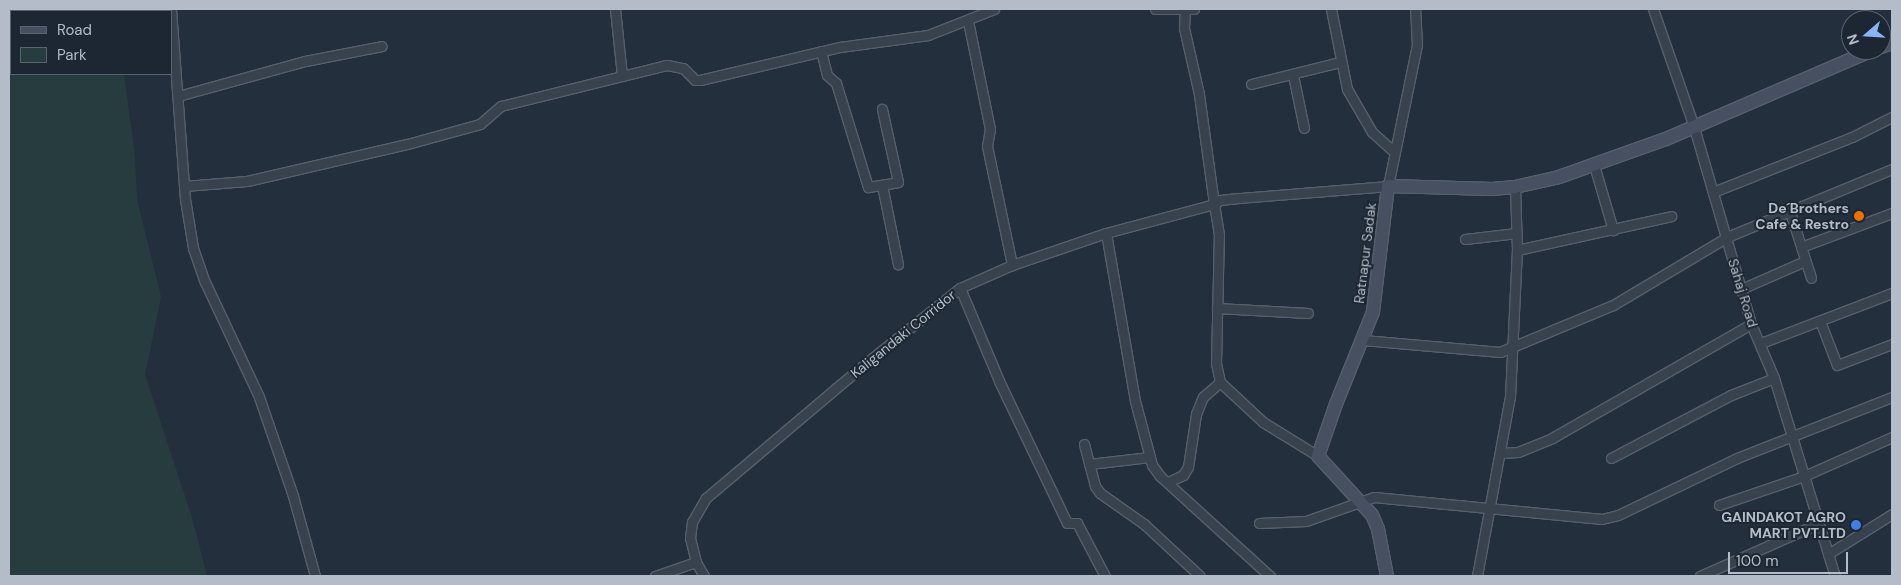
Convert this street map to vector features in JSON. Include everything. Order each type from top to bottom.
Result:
[{"type":"main road","name":"Ratnapur Sadak","points":[[1318,456],[1336,404],[1373,312],[1388,186],[1515,187],[1594,165],[1666,139],[1693,124],[1849,60]]},
{"type":"main road","points":[[1318,456],[1361,500],[1378,530],[1387,576]]},
{"type":"street","points":[[615,9],[622,76]]},
{"type":"street","points":[[184,186],[247,181],[411,143],[480,124],[501,106],[667,65],[683,68],[695,80],[700,80],[821,51],[928,35],[968,21],[994,9]]},
{"type":"street","points":[[1154,9],[1189,10],[1184,28],[1199,94],[1219,235],[1216,363],[1220,382],[1263,422],[1318,456]]},
{"type":"street","points":[[1331,9],[1340,62],[1347,89],[1372,132],[1393,151]]},
{"type":"street","points":[[1388,186],[1393,151],[1417,45],[1415,9]]},
{"type":"street","name":"Sahaj Road","points":[[1653,9],[1693,124],[1751,324],[1774,378],[1835,576]]},
{"type":"street","points":[[172,21],[184,186],[198,263],[259,397],[293,496],[315,576]]},
{"type":"street","points":[[968,21],[990,129],[988,146],[1012,265]]},
{"type":"street","points":[[178,96],[305,61],[382,46]]},
{"type":"street","points":[[821,51],[827,75],[836,83],[868,187],[898,182],[882,109]]},
{"type":"street","points":[[1250,84],[1340,62]]},
{"type":"street","points":[[1293,75],[1304,128]]},
{"type":"street","points":[[1713,192],[1852,137],[1892,117]]},
{"type":"street","points":[[1594,165],[1613,230]]},
{"type":"street","points":[[1363,340],[1490,352],[1513,347],[1613,305],[1726,237],[1892,169]]},
{"type":"street","points":[[882,185],[898,264]]},
{"type":"street","name":"Kaligandaki Corridor","points":[[704,576],[696,562],[690,538],[692,522],[706,498],[960,288],[1012,265],[1106,233],[1214,204],[1220,200],[1388,186]]},
{"type":"street","points":[[1477,576],[1510,397],[1517,250],[1515,187]]},
{"type":"street","points":[[1790,212],[1804,261],[1811,278]]},
{"type":"street","points":[[1801,247],[1892,212]]},
{"type":"street","points":[[1517,250],[1671,216]]},
{"type":"street","points":[[1106,233],[1135,401],[1150,457],[1160,476],[1270,576]]},
{"type":"street","points":[[1465,240],[1517,233]]},
{"type":"street","points":[[1741,289],[1804,261]]},
{"type":"street","points":[[960,288],[1000,381],[1067,523],[1077,523],[1105,576]]},
{"type":"street","points":[[1760,343],[1892,293]]},
{"type":"street","points":[[1217,308],[1308,313]]},
{"type":"street","points":[[1820,321],[1837,365],[1892,344]]},
{"type":"street","points":[[1500,453],[1518,452],[1552,438],[1751,324]]},
{"type":"street","points":[[1611,458],[1731,394],[1774,378]]},
{"type":"street","points":[[1168,482],[1183,475],[1188,467],[1203,397],[1220,382]]},
{"type":"street","points":[[1259,523],[1306,521],[1374,497],[1602,519],[1700,478],[1737,458],[1892,396]]},
{"type":"street","points":[[1719,505],[1804,476],[1892,437]]},
{"type":"street","points":[[1084,444],[1094,486],[1100,493],[1144,524],[1200,576]]},
{"type":"street","points":[[1089,464],[1150,457]]},
{"type":"street","points":[[1828,554],[1892,514]]},
{"type":"street","points":[[1700,576],[1819,524]]},
{"type":"street","points":[[655,576],[696,562]]},
{"type":"green space","points":[[9,9],[60,10],[10,10],[10,75],[124,75],[135,156],[137,199],[161,297],[145,375],[191,514],[207,576],[9,576]]},
{"type":"place","name":"De´Brothers Cafe & Restro","points":[[1859,216]]},
{"type":"place","name":"GAINDAKOT AGRO MART PVT.LTD","points":[[1856,525]]}]
